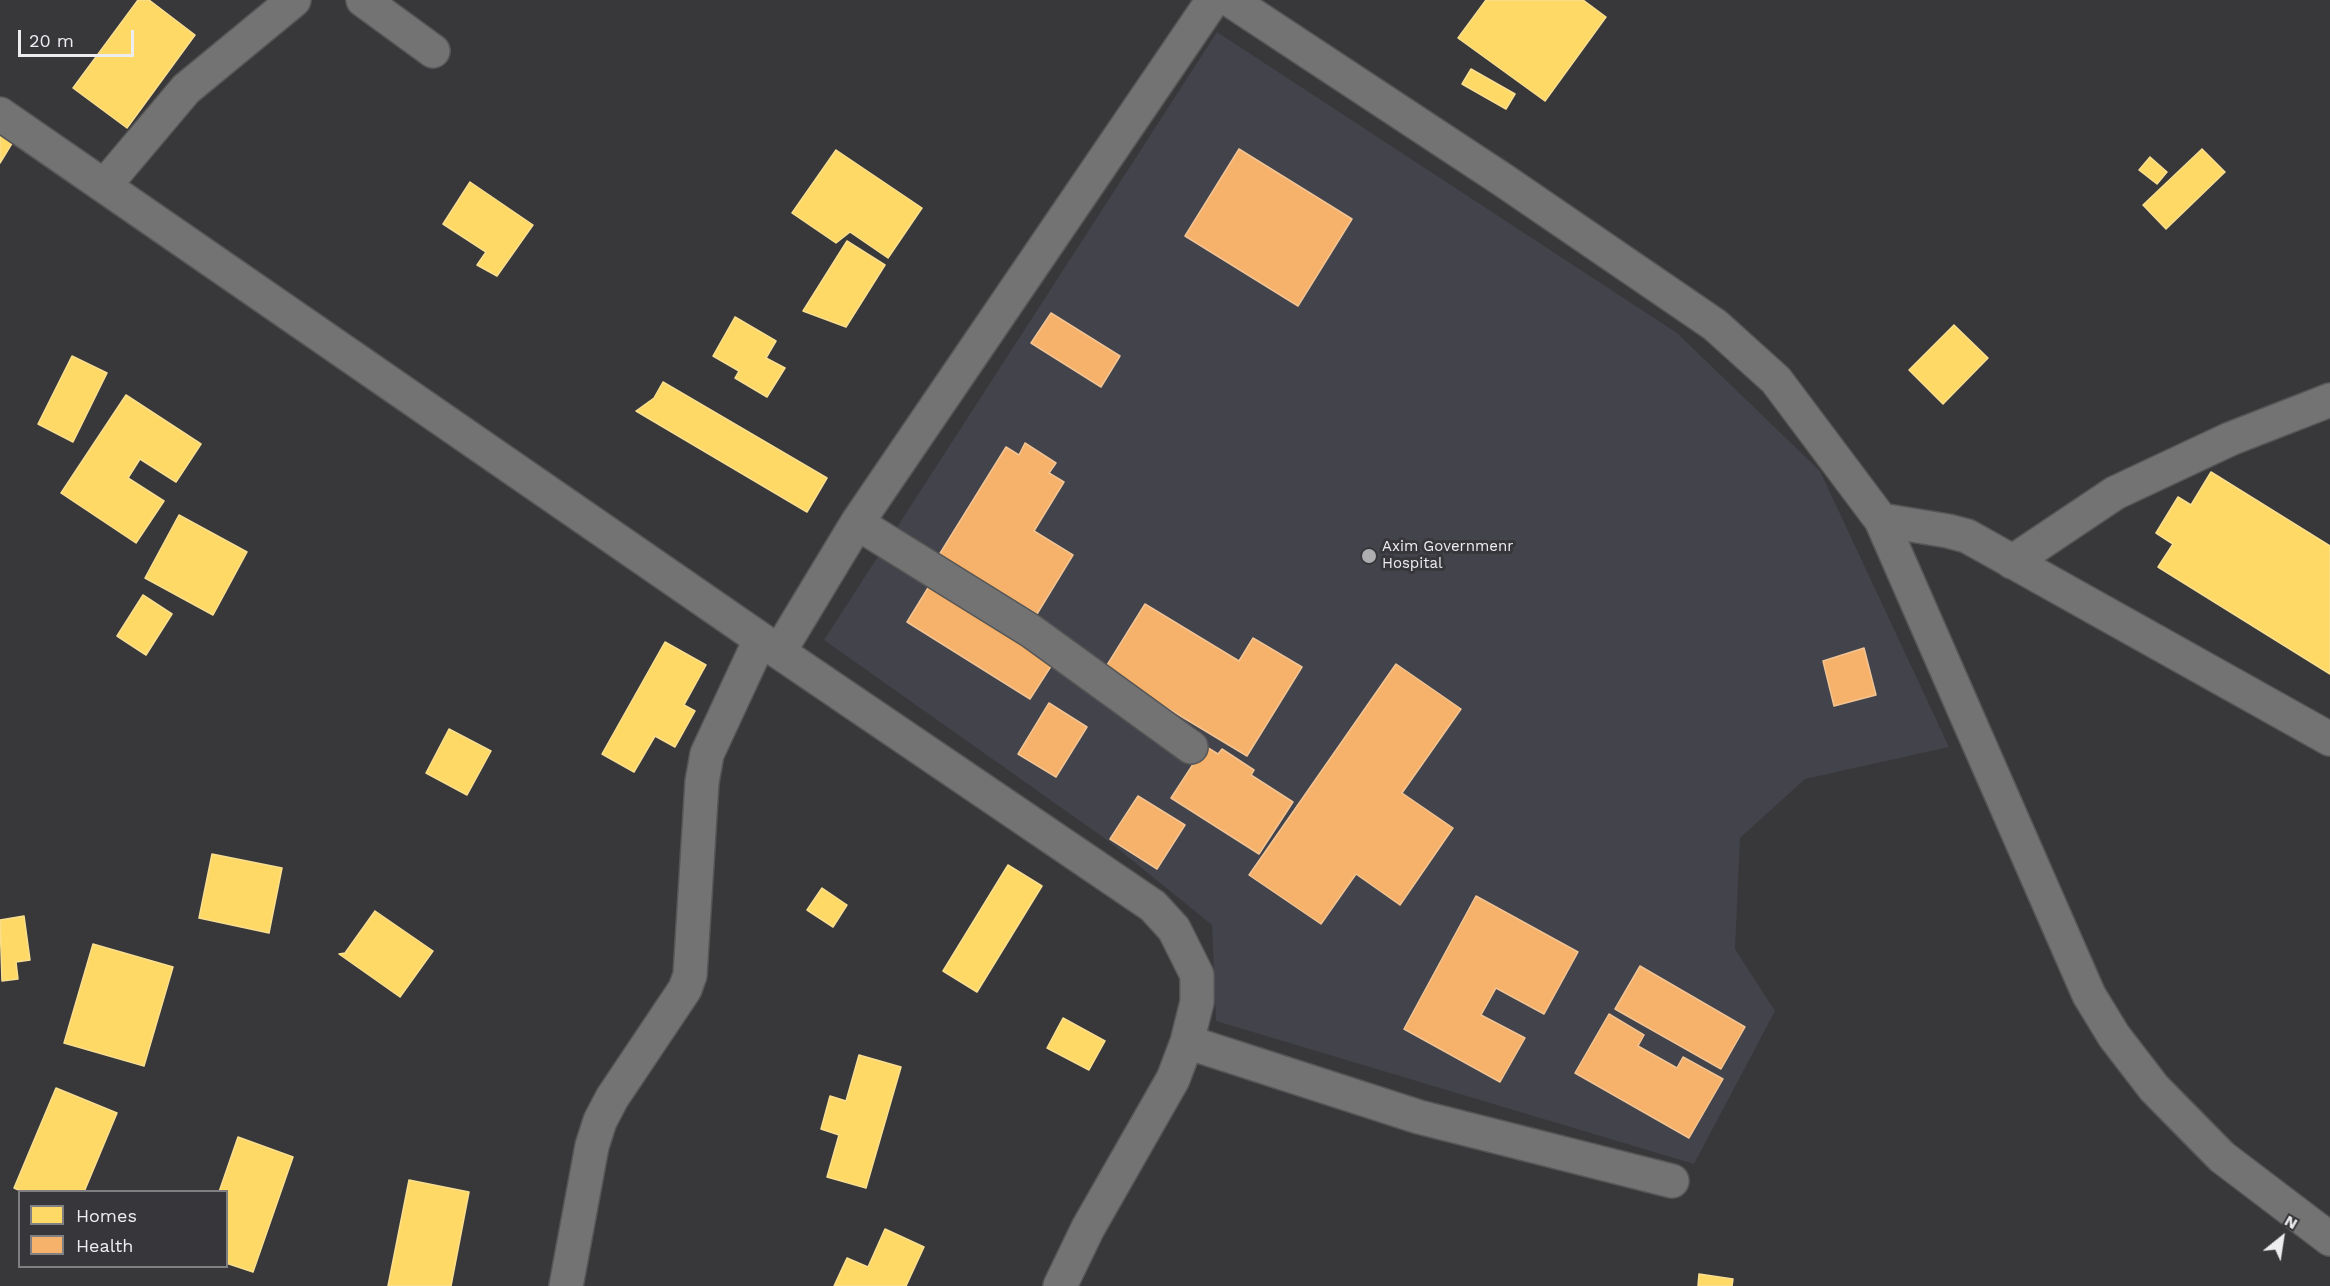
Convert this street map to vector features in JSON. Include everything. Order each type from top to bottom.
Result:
[{"type":"street","points":[[105,185],[186,89],[294,0]]},
{"type":"street","points":[[363,0],[433,51]]},
{"type":"street","points":[[566,1286],[592,1146],[600,1121],[612,1098],[685,989],[690,975],[702,782],[707,754],[770,646],[857,523],[1213,0]]},
{"type":"street","points":[[1230,0],[1503,180],[1715,325],[1776,380],[1881,520],[2090,994],[2114,1036],[2154,1088],[2222,1157],[2330,1239]]},
{"type":"street","points":[[0,114],[770,646],[1153,906],[1174,928],[1197,975],[1197,1002],[1187,1042],[1173,1079],[1088,1228],[1060,1286]]},
{"type":"street","points":[[2012,562],[2115,493],[2230,439],[2330,400]]},
{"type":"street","points":[[1881,520],[1967,536],[2330,739]]},
{"type":"street","points":[[857,523],[1031,631],[1191,747]]},
{"type":"street","points":[[1187,1042],[1430,1120],[1672,1181]]},
{"type":"shaded area","name":"Axim Governmenr Hospital","points":[[1217,32],[1677,333],[1820,471],[1949,747],[1805,779],[1740,838],[1735,949],[1775,1011],[1694,1164],[1216,1021],[1212,925],[1107,840],[824,640]]},
{"type":"building: Homes","points":[[138,0],[149,0],[195,35],[127,128],[73,88]]},
{"type":"building: Homes","points":[[1486,0],[1583,0],[1606,17],[1545,101],[1458,38]]},
{"type":"building: Homes","points":[[1471,69],[1515,94],[1506,109],[1462,84]]},
{"type":"building: Homes","points":[[0,131],[14,140],[0,163]]},
{"type":"building: Homes","points":[[2202,149],[2225,172],[2166,229],[2143,205]]},
{"type":"building: Homes","points":[[836,150],[922,208],[888,258],[850,232],[836,243],[792,213]]},
{"type":"building: Homes","points":[[2150,157],[2167,172],[2157,184],[2139,170]]},
{"type":"building: Homes","points":[[470,182],[533,225],[497,276],[477,265],[486,252],[443,224]]},
{"type":"building: Homes","points":[[847,241],[885,265],[846,327],[803,311]]},
{"type":"building: Homes","points":[[735,317],[776,341],[766,358],[785,368],[767,397],[735,378],[739,371],[713,356]]},
{"type":"building: Homes","points":[[1954,325],[1988,358],[1943,404],[1909,370]]},
{"type":"building: Homes","points":[[72,356],[107,373],[73,442],[38,424]]},
{"type":"building: Homes","points":[[663,382],[827,478],[807,512],[636,411],[654,398]]},
{"type":"building: Homes","points":[[126,395],[201,444],[176,482],[140,459],[128,478],[164,501],[136,543],[61,493]]},
{"type":"building: Homes","points":[[2211,472],[2330,546],[2330,674],[2158,567],[2173,544],[2156,533],[2178,497],[2191,505]]},
{"type":"building: Homes","points":[[179,515],[247,552],[213,615],[145,578]]},
{"type":"building: Homes","points":[[143,595],[172,614],[146,655],[117,636]]},
{"type":"building: Homes","points":[[665,642],[706,665],[684,705],[695,711],[675,747],[655,736],[634,772],[602,754]]},
{"type":"building: Homes","points":[[449,729],[491,751],[467,795],[426,773]]},
{"type":"building: Homes","points":[[212,854],[282,868],[269,933],[199,918]]},
{"type":"building: Homes","points":[[1008,865],[1042,886],[977,992],[943,971]]},
{"type":"building: Homes","points":[[822,888],[847,905],[833,927],[807,910]]},
{"type":"building: Homes","points":[[375,911],[433,951],[400,997],[339,954],[345,953]]},
{"type":"building: Homes","points":[[24,916],[30,960],[16,962],[18,979],[2,981],[0,920]]},
{"type":"building: Homes","points":[[93,944],[173,967],[144,1066],[64,1043]]},
{"type":"building: Homes","points":[[1063,1018],[1105,1041],[1089,1070],[1047,1048]]},
{"type":"building: Homes","points":[[859,1055],[901,1067],[866,1188],[827,1177],[839,1135],[821,1129],[830,1096],[846,1101]]},
{"type":"building: Homes","points":[[56,1088],[117,1113],[85,1190],[18,1190],[14,1188]]},
{"type":"building: Homes","points":[[238,1137],[293,1157],[253,1272],[228,1264],[228,1190],[220,1190]]},
{"type":"building: Homes","points":[[409,1180],[469,1192],[451,1286],[388,1286]]},
{"type":"building: Homes","points":[[885,1229],[924,1247],[906,1286],[834,1286],[847,1258],[868,1267]]},
{"type":"building: Homes","points":[[1699,1274],[1733,1279],[1732,1286],[1698,1286]]},
{"type":"building: Health","points":[[1239,149],[1352,219],[1298,306],[1185,236]]},
{"type":"building: Health","points":[[1051,313],[1120,356],[1101,387],[1031,343]]},
{"type":"building: Health","points":[[1025,443],[1056,463],[1049,473],[1064,482],[1034,531],[1073,555],[1037,614],[939,555],[1006,447],[1019,455]]},
{"type":"building: Health","points":[[931,583],[1055,660],[1030,699],[907,622]]},
{"type":"building: Health","points":[[1145,604],[1239,661],[1253,638],[1302,667],[1247,756],[1104,670]]},
{"type":"building: Health","points":[[1864,648],[1876,695],[1834,706],[1823,661]]},
{"type":"building: Health","points":[[1396,664],[1461,709],[1402,793],[1453,828],[1400,905],[1356,874],[1321,924],[1249,875]]},
{"type":"building: Health","points":[[1049,703],[1087,727],[1056,777],[1018,754]]},
{"type":"building: Health","points":[[1205,746],[1218,754],[1222,749],[1254,770],[1251,775],[1293,802],[1259,854],[1171,798]]},
{"type":"building: Health","points":[[1138,796],[1185,825],[1157,869],[1110,839]]},
{"type":"building: Health","points":[[1476,896],[1578,952],[1544,1014],[1496,988],[1481,1015],[1525,1038],[1500,1082],[1404,1029]]},
{"type":"building: Health","points":[[1640,966],[1745,1027],[1721,1069],[1615,1009]]},
{"type":"building: Health","points":[[1609,1014],[1644,1035],[1638,1046],[1677,1068],[1683,1057],[1723,1079],[1689,1138],[1575,1073]]},
{"type":"place","name":"Axim Governmenr Hospital","points":[[1369,556]]}]
